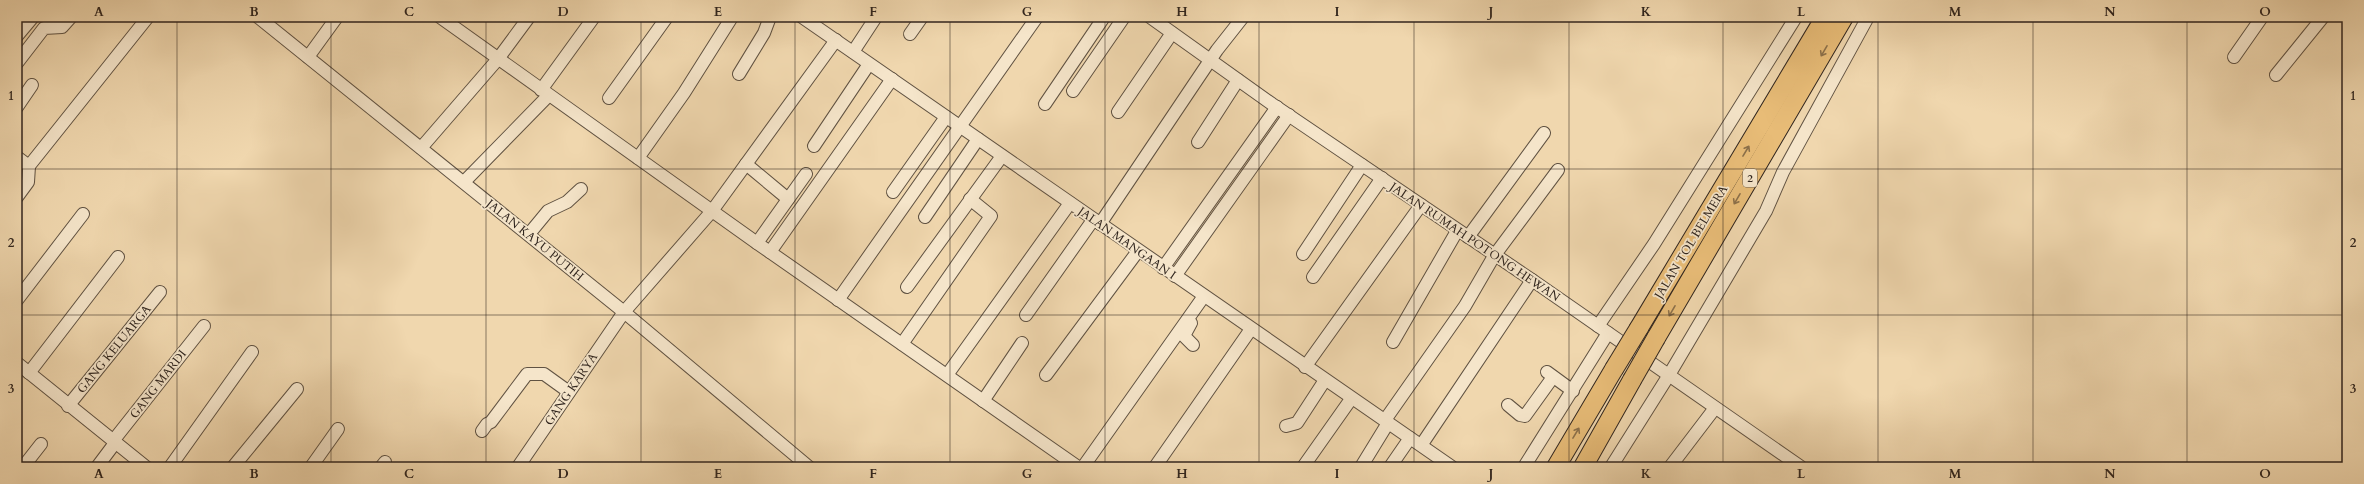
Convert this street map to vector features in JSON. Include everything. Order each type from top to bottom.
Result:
[{"type":"highway","name":"JALAN TOL BELMERA","points":[[1556,467],[1825,17]]},
{"type":"highway","name":"JALAN TOL BELMERA","points":[[1583,467],[1656,338],[1844,17]]},
{"type":"street","points":[[17,36],[33,17]]},
{"type":"street","points":[[17,63],[44,28],[62,27],[71,17]]},
{"type":"street","points":[[17,197],[28,182],[29,166],[148,17]]},
{"type":"street","name":"JALAN KAYU PUTIH","points":[[258,17],[529,234],[808,467]]},
{"type":"street","points":[[308,57],[337,17]]},
{"type":"street","points":[[440,17],[757,243],[1078,467]]},
{"type":"street","points":[[421,148],[498,59],[529,17]]},
{"type":"street","points":[[464,182],[545,93],[594,17]]},
{"type":"street","points":[[609,98],[667,17]]},
{"type":"street","points":[[638,158],[684,92],[732,17]]},
{"type":"street","points":[[739,74],[764,33],[770,17]]},
{"type":"street","points":[[853,52],[876,17]]},
{"type":"street","points":[[910,34],[922,17]]},
{"type":"street","points":[[838,300],[1037,17]]},
{"type":"street","points":[[1045,104],[1104,17]]},
{"type":"street","points":[[1073,91],[1124,17]]},
{"type":"street","name":"JALAN RUMAH POTONG HEWAN","points":[[1150,17],[1277,107],[1494,256],[1532,280],[1801,467]]},
{"type":"street","points":[[1026,315],[1097,222],[1210,60],[1243,17]]},
{"type":"street","points":[[1598,326],[1654,244],[1796,17]]},
{"type":"street","points":[[1611,467],[1669,375],[1766,211],[1783,172],[1868,17]]},
{"type":"street","points":[[2234,57],[2262,17]]},
{"type":"street","points":[[2276,76],[2324,17]]},
{"type":"street","name":"JALAN MANGAAN I","points":[[805,18],[1205,298],[1351,399],[1410,438],[1422,444],[1452,467]]},
{"type":"street","points":[[1118,112],[1172,33]]},
{"type":"street","name":"GANG KARYA","points":[[518,467],[624,312],[712,211],[836,40]]},
{"type":"street","points":[[1087,43],[1100,52]]},
{"type":"street","points":[[814,146],[869,64]]},
{"type":"street","points":[[770,252],[892,79]]},
{"type":"street","points":[[1198,142],[1238,80]]},
{"type":"street","points":[[17,107],[32,85]]},
{"type":"street","points":[[1163,268],[1277,107]]},
{"type":"street","points":[[1175,276],[1289,115]]},
{"type":"street","points":[[893,192],[946,117]]},
{"type":"street","points":[[1393,342],[1463,234],[1544,133]]},
{"type":"street","points":[[925,217],[978,139]]},
{"type":"street","points":[[907,287],[1002,156]]},
{"type":"street","points":[[17,158],[29,166]]},
{"type":"street","points":[[746,164],[790,196],[804,203]]},
{"type":"street","points":[[1303,254],[1362,165]]},
{"type":"street","points":[[1361,467],[1386,421],[1465,306],[1494,256],[1558,170]]},
{"type":"street","points":[[757,243],[806,174]]},
{"type":"street","points":[[1313,277],[1382,178]]},
{"type":"street","points":[[529,234],[548,211],[567,202],[580,189]]},
{"type":"street","points":[[902,344],[991,216],[991,214],[970,199]]},
{"type":"street","points":[[947,375],[1070,203]]},
{"type":"street","points":[[1305,367],[1421,205]]},
{"type":"street","points":[[17,300],[83,214]]},
{"type":"street","points":[[1046,375],[1138,251]]},
{"type":"street","points":[[29,373],[118,257]]},
{"type":"street","points":[[1422,444],[1532,280]]},
{"type":"street","name":"GANG KELUARGA","points":[[68,406],[160,292]]},
{"type":"street","points":[[1193,345],[1185,339],[1184,333],[1205,298]]},
{"type":"street","points":[[1083,467],[1205,298]]},
{"type":"street","name":"GANG MARDI","points":[[97,467],[114,442],[204,326]]},
{"type":"street","points":[[1155,467],[1251,329]]},
{"type":"street","points":[[1524,467],[1608,333]]},
{"type":"street","points":[[983,401],[1022,343]]},
{"type":"street","points":[[170,467],[252,352]]},
{"type":"street","points":[[17,363],[68,406],[146,467]]},
{"type":"street","points":[[482,430],[491,422],[526,374],[544,374],[569,392]]},
{"type":"street","points":[[1508,404],[1520,415],[1525,416],[1550,375],[1573,391]]},
{"type":"street","points":[[1286,426],[1297,423],[1325,380]]},
{"type":"street","points":[[233,467],[297,389]]},
{"type":"street","points":[[1303,467],[1351,399]]},
{"type":"street","points":[[1670,467],[1715,408]]},
{"type":"street","points":[[311,467],[338,429]]},
{"type":"street","points":[[1390,467],[1410,438]]},
{"type":"street","points":[[23,467],[41,444]]}]
